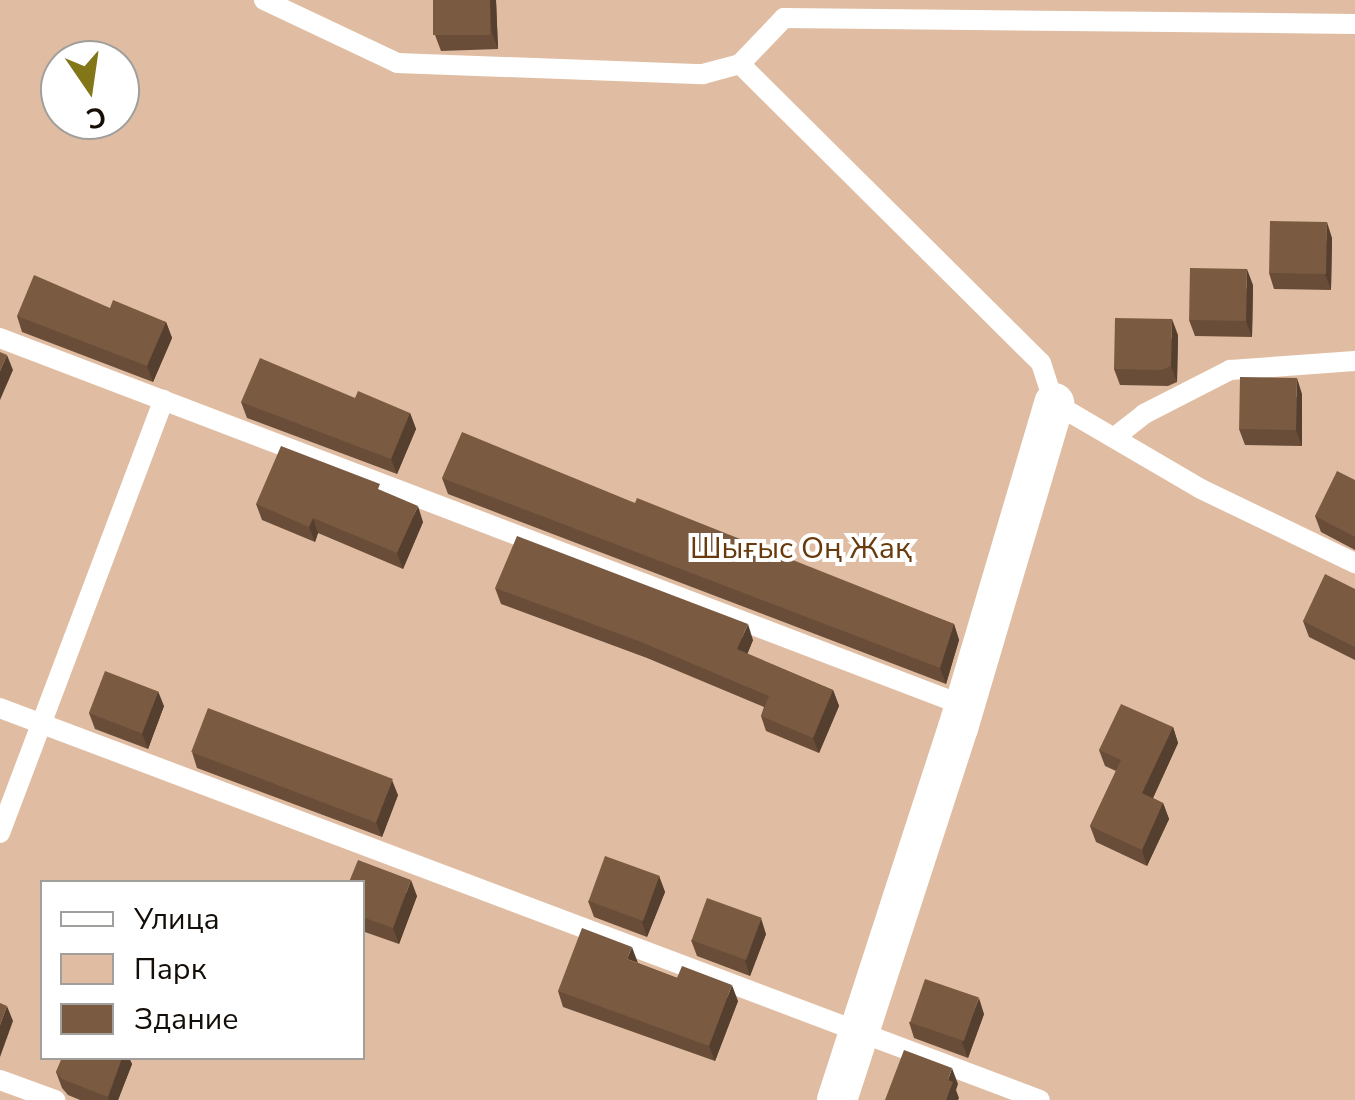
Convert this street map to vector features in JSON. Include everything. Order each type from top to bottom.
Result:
[{"type":"street","points":[[837,1100],[965,706],[1054,404]]},
{"type":"lane","points":[[264,0],[397,63],[703,74],[740,64],[784,18],[1355,24]]},
{"type":"lane","points":[[740,64],[1041,363],[1054,404],[1201,489],[1355,563]]},
{"type":"lane","points":[[0,338],[965,706]]},
{"type":"lane","points":[[1114,437],[1144,414],[1230,370],[1355,361]]},
{"type":"lane","points":[[0,833],[164,400]]},
{"type":"lane","points":[[0,708],[1040,1100]]},
{"type":"lane","points":[[0,1080],[55,1100]]},
{"type":"green space","name":"Шығыс Оң Жақ","points":[[0,0],[1355,0],[1355,1100],[0,1100]]},
{"type":"building","points":[[433,0],[490,0],[490,35],[433,35]]},
{"type":"building","points":[[1270,221],[1327,222],[1326,274],[1269,273]]},
{"type":"building","points":[[1190,268],[1247,269],[1246,321],[1189,320]]},
{"type":"building","points":[[34,275],[110,308],[113,300],[166,322],[147,366],[17,316]]},
{"type":"building","points":[[1115,318],[1172,319],[1171,366],[1162,370],[1114,369]]},
{"type":"building","points":[[0,352],[7,355],[0,371]]},
{"type":"building","points":[[260,358],[355,398],[358,391],[410,413],[391,459],[241,402]]},
{"type":"building","points":[[1240,377],[1297,378],[1296,430],[1239,429]]},
{"type":"building","points":[[462,432],[635,503],[637,498],[954,624],[940,668],[442,478]]},
{"type":"building","points":[[281,446],[380,484],[378,489],[418,506],[397,553],[313,518],[309,527],[256,504]]},
{"type":"building","points":[[1337,471],[1355,480],[1355,537],[1315,516]]},
{"type":"building","points":[[517,536],[748,624],[737,649],[833,690],[813,738],[761,716],[769,696],[641,642],[495,588]]},
{"type":"building","points":[[1325,574],[1355,589],[1355,647],[1303,621]]},
{"type":"building","points":[[105,671],[158,691],[142,733],[89,713]]},
{"type":"building","points":[[1121,704],[1173,727],[1142,793],[1163,803],[1142,850],[1090,826],[1121,760],[1099,750]]},
{"type":"building","points":[[208,708],[393,779],[376,823],[191,752]]},
{"type":"building","points":[[605,856],[660,876],[643,921],[589,901]]},
{"type":"building","points":[[358,860],[411,880],[393,928],[365,918],[365,880],[350,880]]},
{"type":"building","points":[[707,898],[762,918],[746,960],[692,940]]},
{"type":"building","points":[[582,928],[632,947],[627,959],[677,978],[682,966],[732,985],[709,1046],[558,991]]},
{"type":"building","points":[[925,979],[979,998],[964,1041],[910,1022]]},
{"type":"building","points":[[0,1003],[7,1006],[0,1025]]},
{"type":"building","points":[[904,1050],[952,1068],[948,1080],[953,1082],[946,1100],[885,1100]]},
{"type":"building","points":[[61,1060],[121,1060],[108,1097],[62,1079],[56,1072]]}]
